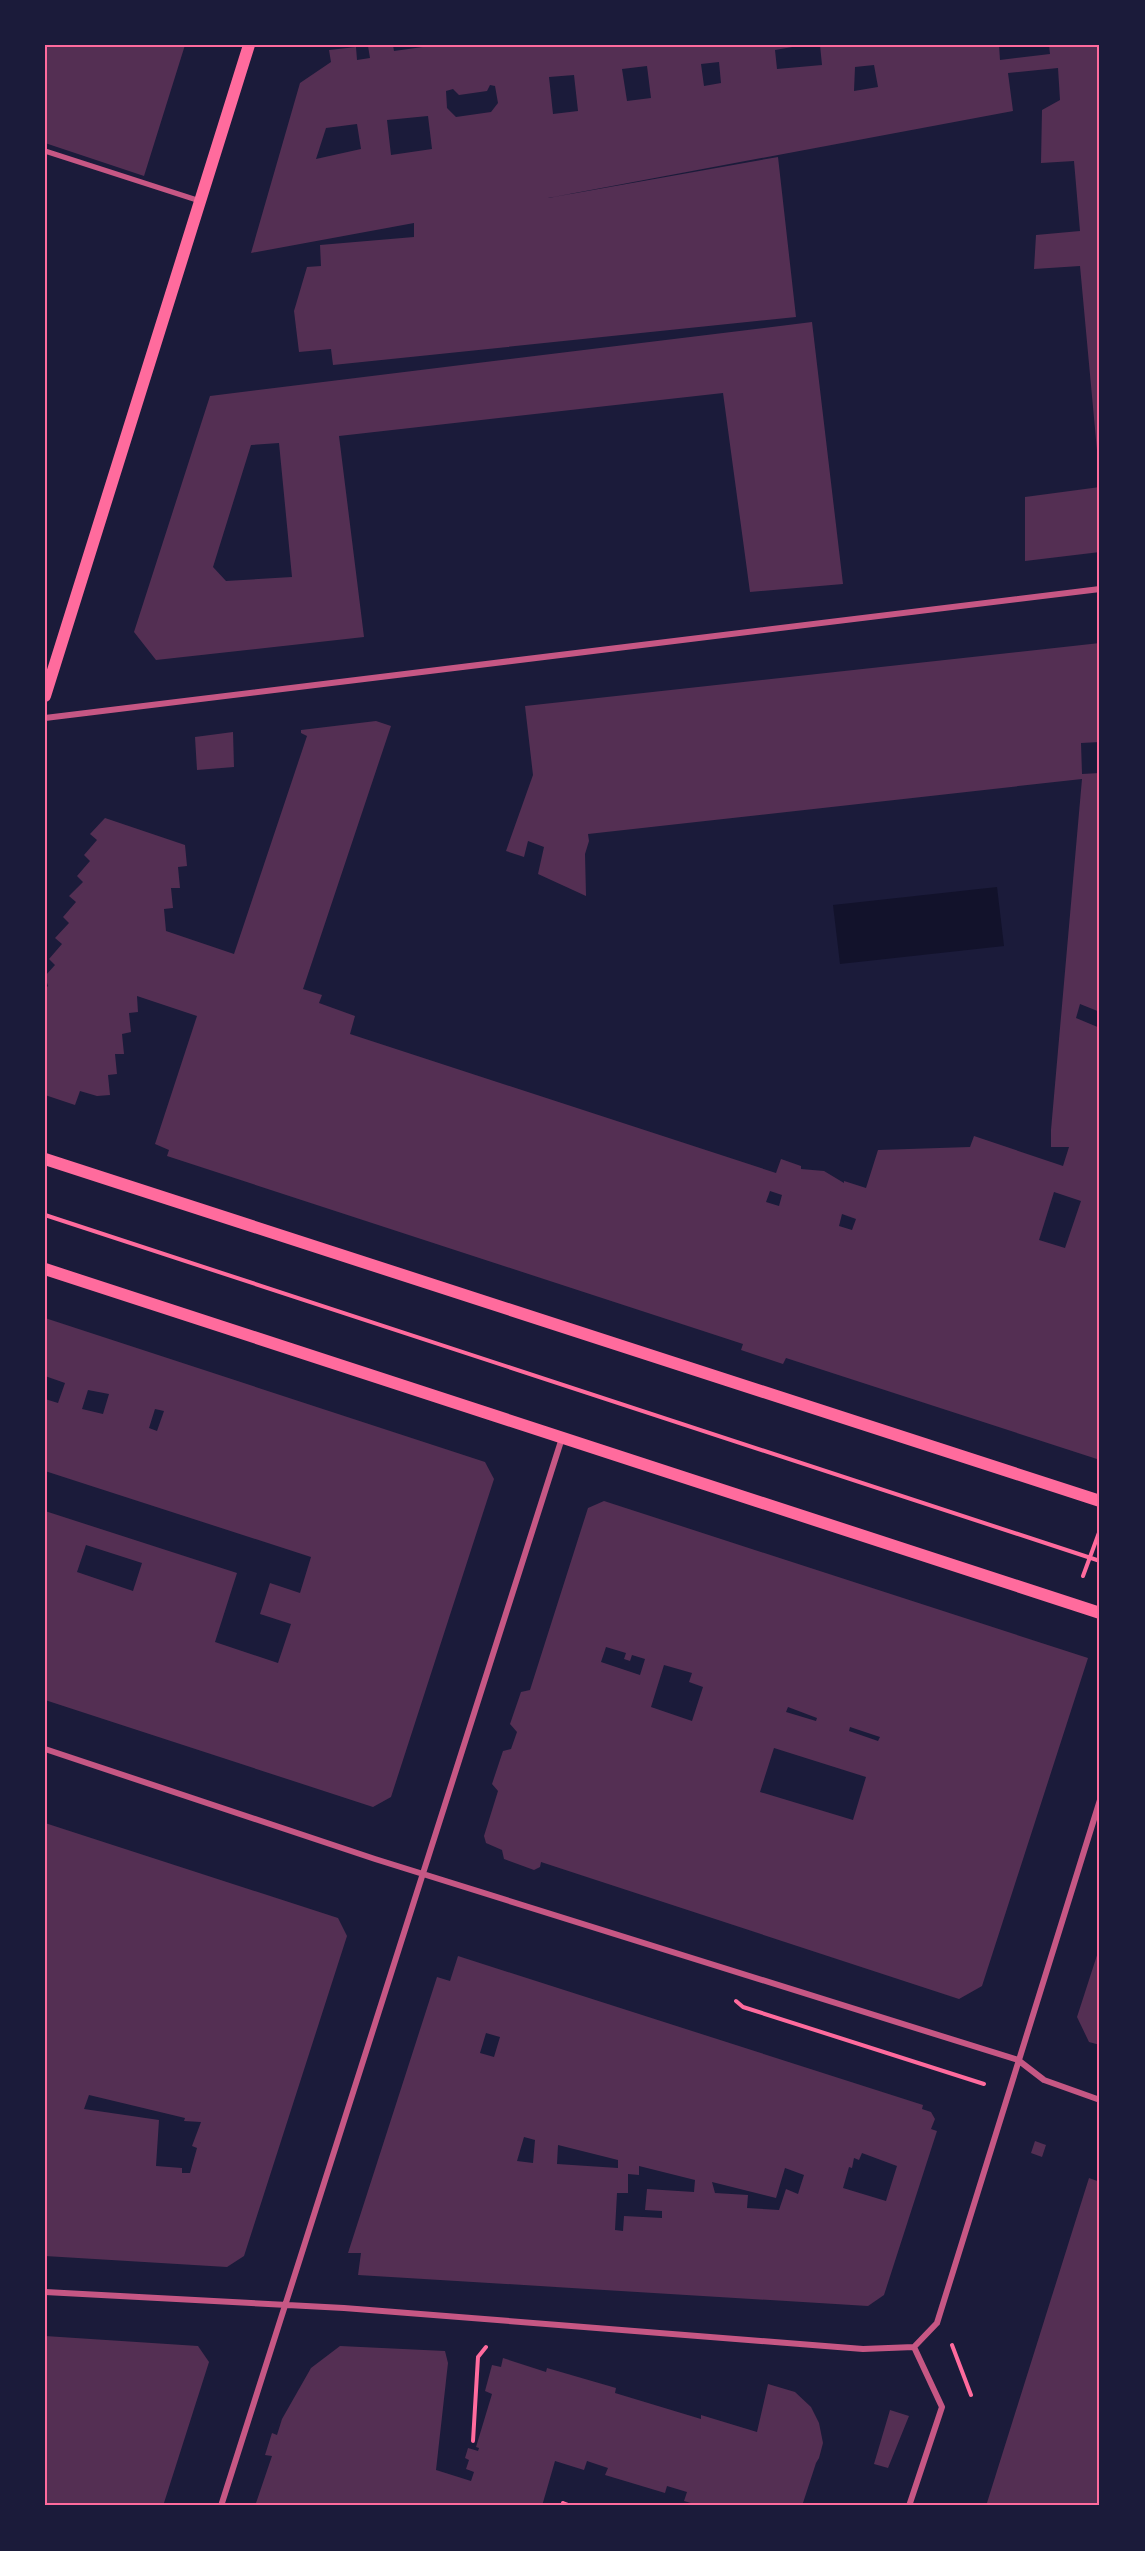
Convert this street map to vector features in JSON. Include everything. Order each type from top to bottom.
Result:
[{"type":"main road","points":[[45,696],[249,45]]},
{"type":"main road","points":[[45,1159],[1100,1501]]},
{"type":"main road","points":[[45,1269],[1100,1612]]},
{"type":"street","points":[[45,151],[200,201]]},
{"type":"street","points":[[45,718],[1100,589]]},
{"type":"street","points":[[221,2506],[562,1437]]},
{"type":"street","points":[[45,1749],[424,1873],[1018,2060],[1044,2080],[1100,2100]]},
{"type":"street","points":[[45,2292],[286,2305],[863,2349],[914,2347],[937,2323],[1100,1800]]},
{"type":"street","points":[[909,2506],[942,2407],[914,2347]]},
{"type":"path","points":[[45,1215],[1100,1561]]},
{"type":"path","points":[[1074,1604],[1100,1529]]},
{"type":"path","points":[[955,2336],[952,2346],[971,2395]]},
{"type":"path","points":[[473,2441],[477,2357],[486,2346]]},
{"type":"path","points":[[562,2506],[563,2504],[571,2506]]},
{"type":"shaded area","points":[[997,887],[1004,946],[840,964],[833,905]]},
{"type":"building","points":[[45,45],[185,45],[144,176],[45,143]]},
{"type":"building","points":[[393,45],[394,51],[437,45],[804,45],[775,50],[777,69],[822,65],[820,45],[999,45],[1000,60],[1050,54],[1049,45],[1100,45],[1100,483],[1080,266],[1034,269],[1036,235],[1080,231],[1074,161],[1041,163],[1042,110],[1060,100],[1058,68],[1008,73],[1013,111],[548,198],[778,157],[796,317],[333,365],[331,349],[299,352],[294,311],[307,267],[321,266],[320,245],[414,237],[414,223],[251,253],[300,83],[331,62],[329,50],[356,47],[357,60],[370,58],[368,46]],"holes":[[[719,62],[721,83],[704,86],[701,64]],[[874,65],[878,87],[854,91],[855,67]],[[647,66],[651,98],[627,101],[622,69]],[[574,75],[578,111],[553,114],[549,77]],[[490,85],[495,86],[498,103],[491,112],[456,117],[447,108],[446,91],[453,89],[459,95],[487,91]],[[428,116],[432,149],[391,155],[387,120]],[[357,124],[361,149],[316,159],[326,128]]]},
{"type":"building","points":[[812,322],[843,584],[750,592],[723,393],[339,436],[364,637],[156,660],[134,632],[210,396]],"holes":[[[279,443],[292,577],[226,581],[213,567],[251,445]]]},
{"type":"building","points":[[1100,487],[1100,552],[1025,561],[1025,497]]},
{"type":"building","points":[[1100,643],[1100,742],[1081,743],[1082,774],[1100,773],[1100,1012],[1080,1004],[1076,1018],[1100,1028],[1100,1460],[786,1358],[783,1364],[741,1350],[743,1344],[167,1156],[169,1150],[155,1144],[197,1016],[137,996],[138,1012],[129,1013],[131,1032],[122,1034],[124,1054],[115,1054],[117,1074],[108,1075],[110,1095],[97,1096],[80,1091],[75,1105],[45,1095],[45,989],[48,986],[45,976],[55,965],[49,959],[62,944],[55,938],[69,923],[63,917],[76,902],[69,896],[83,882],[77,876],[90,861],[84,855],[97,840],[90,834],[105,818],[185,845],[187,866],[178,867],[180,888],[171,888],[173,908],[164,909],[166,931],[234,954],[307,736],[301,733],[301,730],[376,721],[391,726],[303,989],[322,995],[319,1003],[355,1016],[350,1034],[776,1173],[781,1159],[801,1166],[801,1169],[824,1171],[844,1183],[844,1181],[866,1188],[878,1150],[970,1147],[974,1136],[1063,1166],[1069,1147],[1051,1147],[1051,1130],[1082,779],[588,834],[589,841],[585,854],[586,896],[538,874],[544,847],[528,841],[524,857],[506,851],[533,775],[525,706]],"holes":[[[770,1191],[782,1195],[779,1206],[766,1202]],[[1054,1192],[1081,1201],[1065,1248],[1039,1240]],[[842,1214],[856,1219],[852,1230],[839,1226]]]},
{"type":"building","points":[[233,732],[234,767],[197,770],[195,737]]},
{"type":"building","points":[[45,1318],[485,1462],[494,1479],[391,1797],[373,1807],[45,1700],[45,1511],[237,1573],[215,1642],[278,1663],[291,1624],[260,1614],[270,1583],[300,1593],[311,1557],[45,1471],[45,1399],[58,1403],[65,1383],[45,1376]],"holes":[[[88,1390],[109,1394],[103,1414],[82,1409]],[[155,1409],[164,1411],[157,1431],[149,1428]],[[86,1545],[142,1563],[133,1591],[77,1572]]]},
{"type":"building","points":[[604,1501],[1088,1658],[982,1986],[959,1999],[541,1862],[540,1867],[534,1870],[504,1859],[502,1850],[486,1843],[484,1836],[498,1791],[492,1784],[503,1751],[511,1749],[517,1732],[510,1724],[521,1692],[530,1690],[588,1508]],"holes":[[[606,1647],[626,1653],[624,1659],[630,1661],[632,1655],[645,1659],[640,1675],[601,1662]],[[664,1665],[692,1673],[689,1682],[703,1687],[692,1721],[651,1707]],[[788,1707],[817,1718],[816,1721],[786,1712]],[[850,1727],[880,1737],[878,1741],[849,1731]],[[774,1748],[866,1777],[853,1820],[760,1792]]]},
{"type":"building","points":[[45,1823],[338,1918],[347,1936],[244,2256],[227,2267],[45,2256]],"holes":[[[89,2095],[185,2118],[184,2121],[201,2122],[192,2146],[197,2148],[190,2173],[182,2173],[182,2168],[156,2166],[159,2120],[84,2109]]]},
{"type":"building","points":[[1100,1946],[1100,2045],[1089,2042],[1077,2017]]},
{"type":"building","points":[[458,1956],[923,2105],[922,2109],[931,2112],[935,2119],[931,2129],[937,2131],[884,2295],[868,2306],[358,2275],[361,2253],[348,2253],[437,1977],[450,1981]],"holes":[[[486,2033],[500,2037],[494,2057],[480,2053]],[[524,2137],[535,2140],[533,2163],[517,2161]],[[558,2145],[618,2160],[618,2168],[557,2164]],[[862,2153],[897,2166],[886,2201],[843,2188],[854,2158],[859,2160]],[[639,2166],[695,2180],[694,2192],[647,2189],[645,2210],[662,2211],[662,2218],[624,2216],[623,2231],[615,2230],[617,2193],[628,2193],[628,2174],[639,2175]],[[785,2168],[804,2175],[798,2194],[786,2189],[779,2210],[747,2208],[748,2195],[715,2193],[712,2182],[776,2198]]]},
{"type":"building","points":[[1035,2141],[1046,2145],[1042,2157],[1031,2153]]},
{"type":"building","points":[[1089,2178],[1100,2182],[1100,2506],[986,2506]]},
{"type":"building","points":[[45,2336],[198,2346],[209,2362],[163,2506],[45,2506]]},
{"type":"building","points":[[340,2346],[445,2351],[448,2363],[436,2470],[471,2481],[474,2472],[466,2469],[469,2460],[465,2458],[468,2448],[478,2451],[479,2448],[476,2447],[492,2394],[485,2391],[492,2365],[501,2367],[503,2358],[546,2372],[547,2368],[616,2388],[615,2393],[701,2419],[701,2415],[757,2432],[768,2384],[795,2392],[811,2407],[819,2423],[823,2443],[802,2506],[701,2506],[684,2501],[687,2492],[667,2486],[665,2493],[605,2475],[608,2468],[587,2461],[584,2470],[555,2461],[542,2506],[255,2506],[272,2456],[265,2455],[272,2433],[277,2435],[282,2419],[311,2368]]},
{"type":"building","points":[[890,2410],[909,2416],[888,2468],[874,2464]]}]
